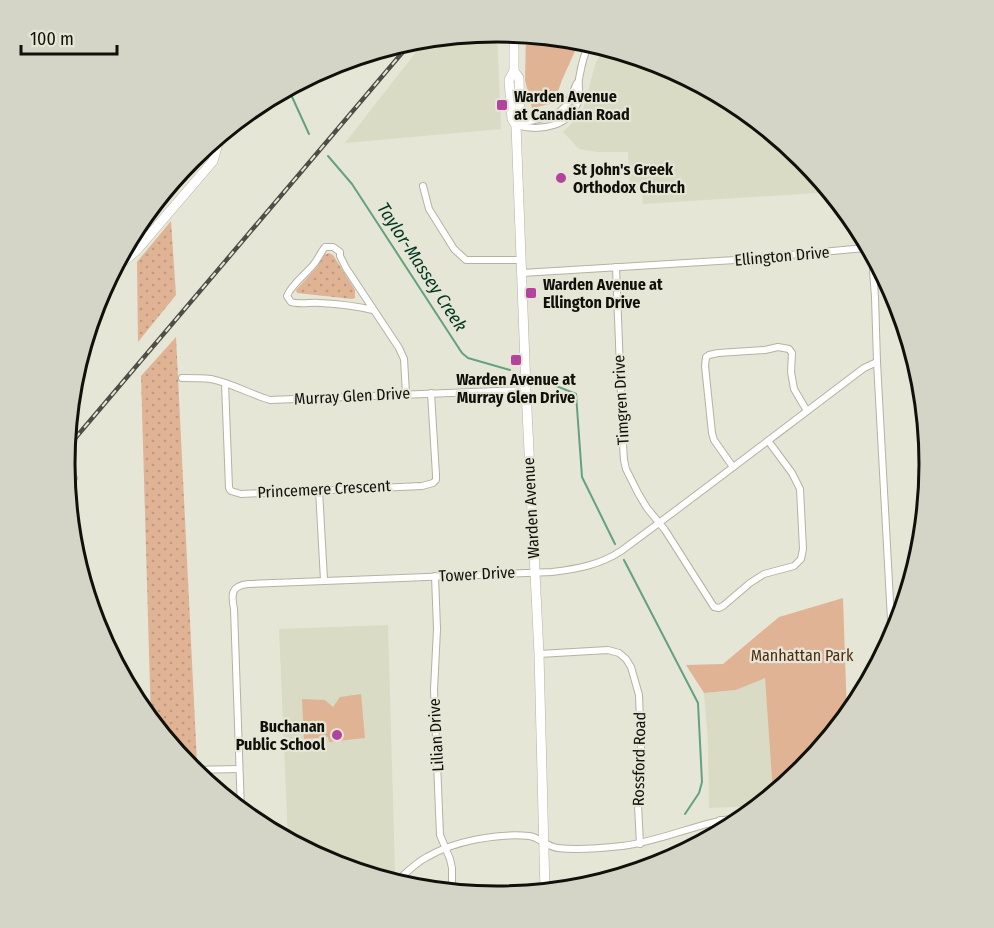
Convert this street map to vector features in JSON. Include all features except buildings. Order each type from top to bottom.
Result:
[{"type":"main road","name":"Warden Avenue","points":[[514,43],[514,70],[509,80],[512,119],[516,125],[538,654],[545,883]]},
{"type":"main road","points":[[131,255],[213,161],[216,150]]},
{"type":"street","points":[[516,125],[528,128],[545,127],[566,120],[579,98],[579,80],[585,51]]},
{"type":"street","points":[[423,186],[429,208],[454,249],[466,260],[520,260]]},
{"type":"street","points":[[373,310],[319,303],[296,304],[291,302],[287,296],[290,288],[315,262],[325,247],[330,246],[340,252],[346,268],[387,328],[401,353],[405,367],[406,394]]},
{"type":"street","name":"Ellington Drive","points":[[522,273],[735,260],[859,249]]},
{"type":"street","name":"Timgren Drive","points":[[616,267],[626,469],[638,493],[665,530],[714,607],[723,606],[764,574],[794,566],[801,559],[803,549],[798,485],[769,442]]},
{"type":"street","name":"Ellington Drive","points":[[873,274],[891,616]]},
{"type":"street","points":[[733,467],[714,440],[712,433],[706,357],[718,353],[778,347],[789,349],[792,353],[791,372],[794,389],[807,411]]},
{"type":"street","name":"Tower Drive","points":[[240,799],[232,597],[239,585],[552,572],[575,569],[608,559],[769,442],[864,368],[877,362]]},
{"type":"street","name":"Murray Glen Drive","points":[[182,378],[213,380],[255,396],[270,399],[526,390]]},
{"type":"street","name":"Princemere Crescent","points":[[225,383],[229,488],[231,491],[242,494],[422,486],[433,483],[436,475],[431,393]]},
{"type":"street","points":[[319,490],[324,580]]},
{"type":"street","name":"Lilian Drive","points":[[435,576],[437,628],[434,690],[440,835],[452,868],[452,883]]},
{"type":"street","name":"Rossford Road","points":[[538,654],[608,650],[623,656],[631,667],[639,695],[641,723],[642,772],[638,805],[640,843]]},
{"type":"street","points":[[207,769],[239,768]]},
{"type":"street","points":[[404,875],[424,858],[467,841],[498,836],[532,836],[555,848],[620,846],[660,839],[723,820]]},
{"type":"shaded area","points":[[497,42],[501,129],[345,143],[418,50]]},
{"type":"shaded area","points":[[600,55],[633,64],[708,99],[754,129],[795,166],[820,193],[643,204],[642,193],[630,188],[628,152],[597,152],[579,149],[563,132],[582,113]]},
{"type":"shaded area","name":"Buchanan Public School","points":[[388,625],[394,873],[336,854],[288,830],[279,629]]},
{"type":"shaded area","points":[[765,677],[772,783],[743,807],[709,808],[708,742],[704,693],[736,690]]},
{"type":"green space","points":[[526,43],[576,50],[554,103],[532,108],[525,80]]},
{"type":"green space","points":[[171,221],[176,295],[138,342],[137,262]]},
{"type":"green space","points":[[329,253],[333,255],[355,290],[355,298],[297,293],[296,290],[317,267],[324,255]]},
{"type":"green space","points":[[176,337],[197,760],[162,721],[151,704],[141,376]]},
{"type":"green space","name":"Manhattan Park","points":[[843,598],[846,700],[814,742],[772,783],[765,678],[736,690],[704,693],[686,665],[723,664],[779,617]]},
{"type":"green space","points":[[361,694],[365,738],[329,742],[328,737],[304,739],[302,699],[325,700],[333,707],[340,697]]},
{"type":"waterway","name":"Taylor-Massey Creek","points":[[292,96],[309,134]]},
{"type":"waterway","name":"Taylor-Massey Creek","points":[[328,156],[352,184],[462,353],[468,358],[510,370]]},
{"type":"waterway","name":"Taylor-Massey Creek","points":[[539,379],[576,394],[582,477],[615,544]]},
{"type":"waterway","name":"Taylor-Massey Creek","points":[[624,560],[698,703],[702,782],[699,793],[685,814]]},
{"type":"railway","points":[[76,437],[402,53]]},
{"type":"place","name":"Warden Avenue at Canadian Road","points":[[502,105]]},
{"type":"place","name":"St John's Greek Orthodox Church","points":[[561,178]]},
{"type":"place","name":"Warden Avenue at Ellington Drive","points":[[531,293]]},
{"type":"place","name":"Warden Avenue at Murray Glen Drive","points":[[516,360]]},
{"type":"place","name":"Buchanan Public School","points":[[337,735]]}]
